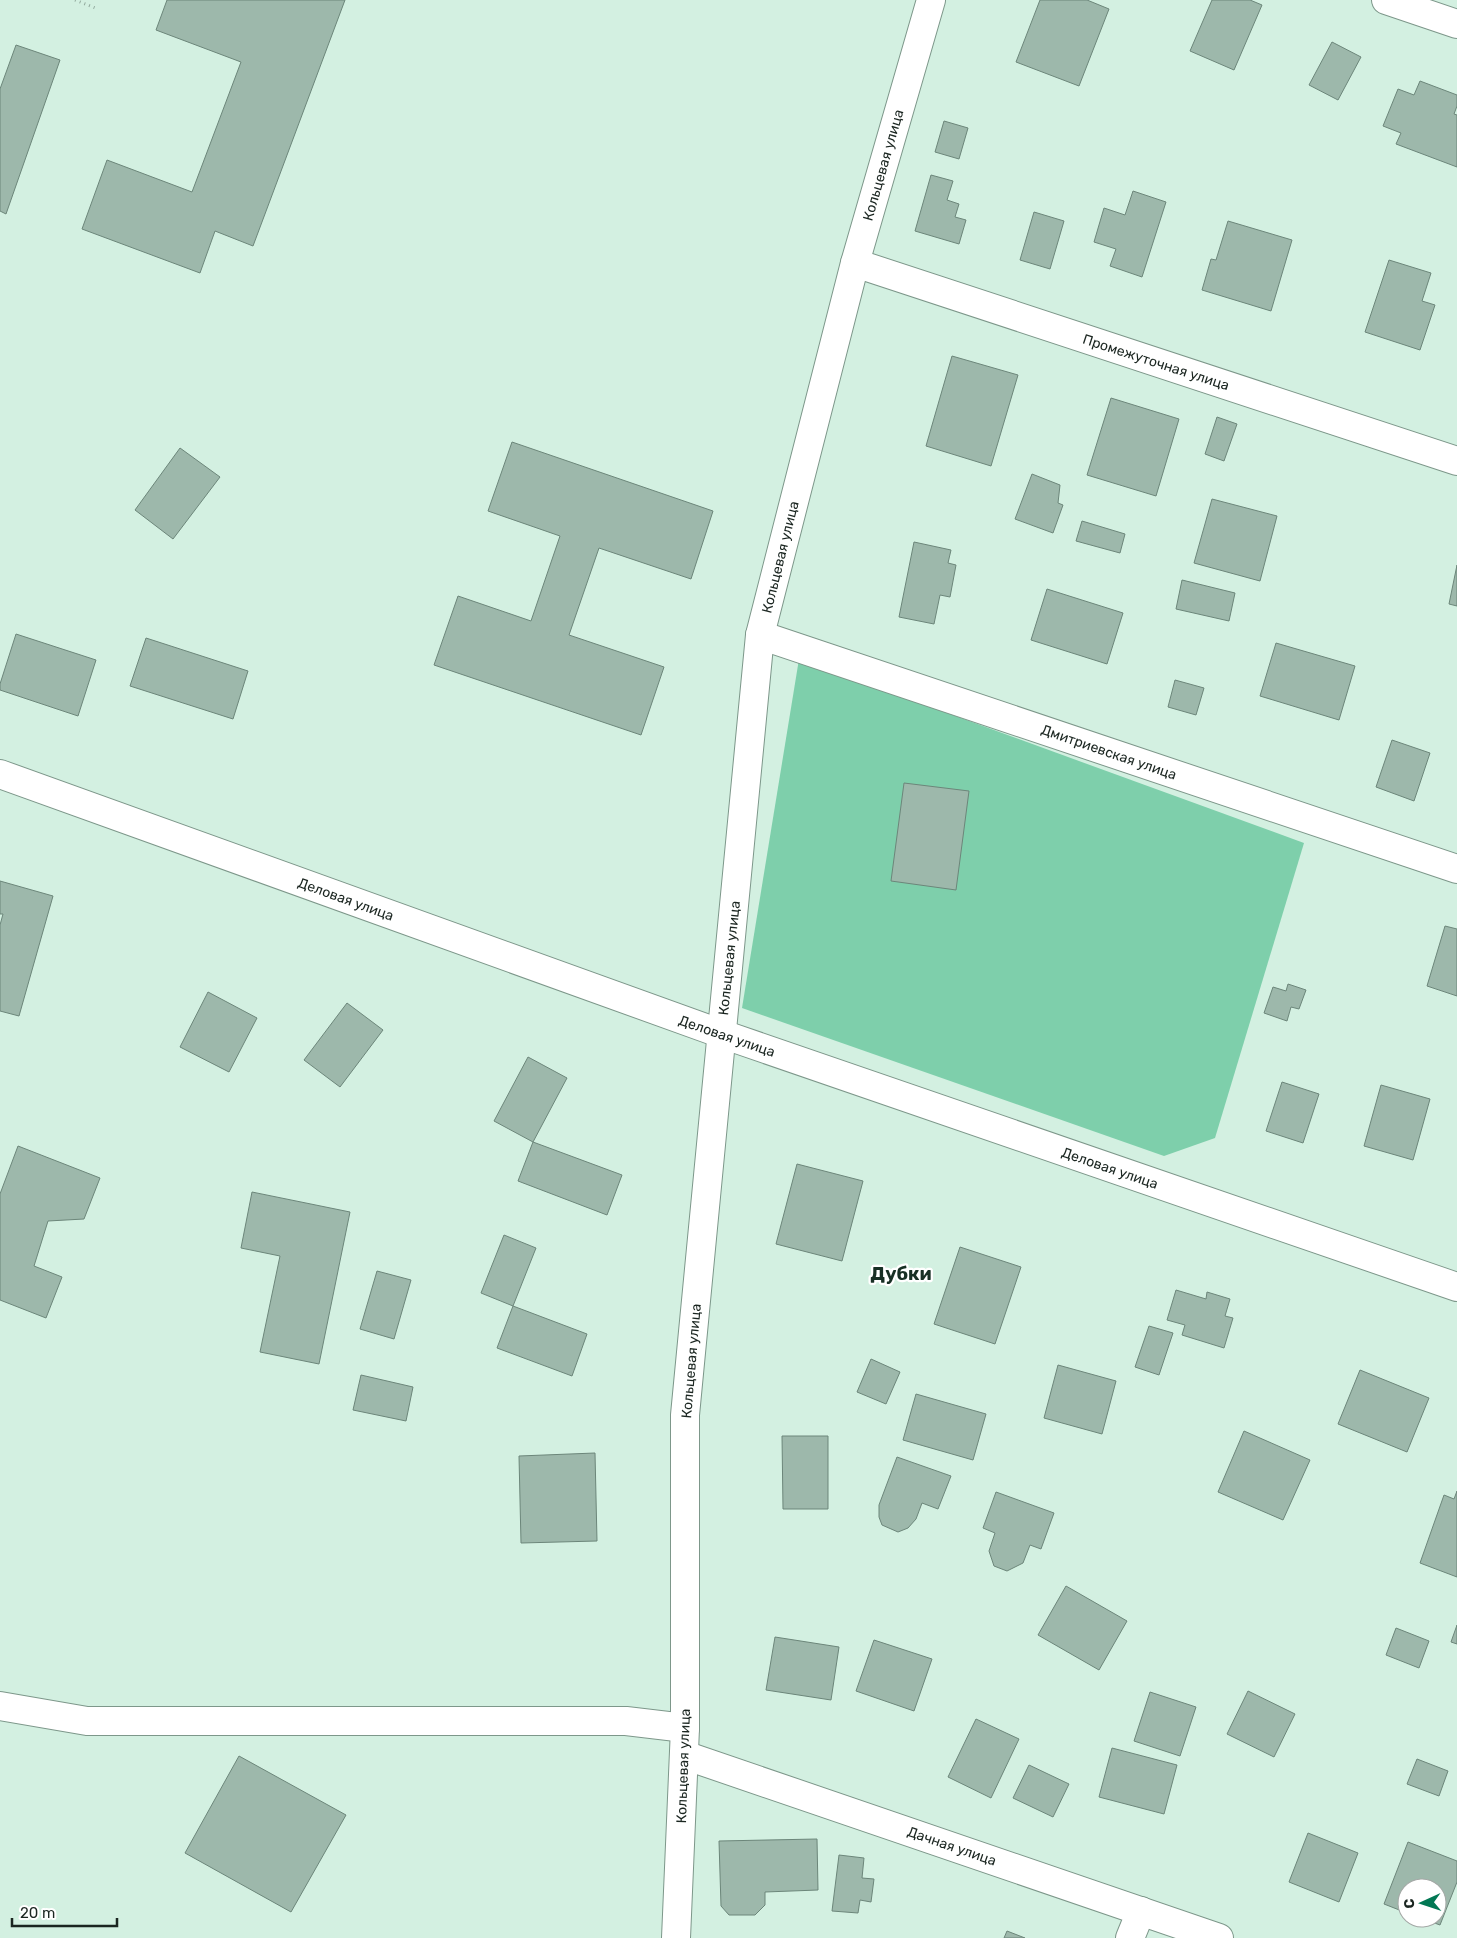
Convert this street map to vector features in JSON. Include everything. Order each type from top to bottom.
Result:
[{"type":"street","name":"Кольцевая улица","points":[[676,1938],[685,1728],[685,1415],[760,635],[855,263],[931,0]]},
{"type":"street","points":[[1386,0],[1457,24]]},
{"type":"street","name":"Промежуточная улица","points":[[855,263],[1457,461]]},
{"type":"street","name":"Дмитриевская улица","points":[[760,635],[1457,869]]},
{"type":"street","name":"Деловая улица","points":[[0,774],[722,1034],[1457,1287]]},
{"type":"street","points":[[0,1706],[87,1721],[626,1721],[685,1728]]},
{"type":"street","name":"Дачная улица","points":[[684,1755],[1219,1938]]},
{"type":"street","points":[[1130,1938],[1140,1910]]},
{"type":"path","points":[[75,0],[98,9]]},
{"type":"green space","points":[[799,659],[1304,843],[1215,1138],[1164,1156],[742,1008]]},
{"type":"building","points":[[167,0],[345,0],[253,246],[215,231],[200,273],[82,229],[107,160],[192,192],[241,62],[156,30]]},
{"type":"building","points":[[1040,0],[1087,0],[1109,9],[1079,86],[1016,62]]},
{"type":"building","points":[[1212,0],[1250,0],[1262,5],[1234,70],[1190,51]]},
{"type":"building","points":[[1332,42],[1361,57],[1338,100],[1309,85]]},
{"type":"building","points":[[16,45],[60,60],[6,214],[0,211],[0,89]]},
{"type":"building","points":[[1420,81],[1457,95],[1457,106],[1454,114],[1457,115],[1457,167],[1396,144],[1401,133],[1383,126],[1398,89],[1414,95]]},
{"type":"building","points":[[944,121],[968,128],[959,159],[935,152]]},
{"type":"building","points":[[931,175],[953,181],[947,200],[959,204],[955,217],[966,220],[959,244],[915,231]]},
{"type":"building","points":[[1133,191],[1166,202],[1142,277],[1110,266],[1116,249],[1094,242],[1104,208],[1125,215]]},
{"type":"building","points":[[1034,212],[1064,221],[1050,269],[1020,260]]},
{"type":"building","points":[[1228,221],[1292,240],[1271,311],[1202,290],[1211,259],[1216,260]]},
{"type":"building","points":[[1389,260],[1431,273],[1422,301],[1435,305],[1420,350],[1365,332]]},
{"type":"building","points":[[952,356],[1018,375],[991,466],[926,446]]},
{"type":"building","points":[[1111,398],[1179,419],[1156,496],[1087,475]]},
{"type":"building","points":[[1217,417],[1237,424],[1224,461],[1205,454]]},
{"type":"building","points":[[512,442],[713,511],[691,579],[599,548],[569,635],[664,667],[641,735],[434,665],[458,596],[531,621],[560,536],[488,511]]},
{"type":"building","points":[[180,448],[220,477],[173,539],[135,510]]},
{"type":"building","points":[[1032,474],[1060,485],[1058,503],[1063,505],[1053,533],[1015,519]]},
{"type":"building","points":[[1212,499],[1277,516],[1260,581],[1194,563]]},
{"type":"building","points":[[1082,521],[1125,534],[1120,553],[1076,541]]},
{"type":"building","points":[[914,542],[951,550],[948,563],[956,565],[950,597],[940,595],[934,624],[899,617]]},
{"type":"building","points":[[1457,565],[1457,606],[1449,604]]},
{"type":"building","points":[[1182,580],[1235,593],[1229,621],[1176,609]]},
{"type":"building","points":[[1047,589],[1123,613],[1107,664],[1031,640]]},
{"type":"building","points":[[16,634],[96,660],[78,716],[0,690],[0,684]]},
{"type":"building","points":[[146,638],[248,671],[233,719],[130,686]]},
{"type":"building","points":[[1276,643],[1355,666],[1339,720],[1260,696]]},
{"type":"building","points":[[1175,680],[1204,688],[1196,715],[1168,707]]},
{"type":"building","points":[[1392,740],[1430,753],[1414,801],[1376,787]]},
{"type":"building","points":[[904,783],[969,791],[956,890],[891,881]]},
{"type":"building","points":[[0,881],[53,896],[19,1016],[0,1011],[0,925],[3,914],[0,914]]},
{"type":"building","points":[[1445,926],[1457,929],[1457,996],[1427,986]]},
{"type":"building","points":[[1288,984],[1306,990],[1299,1009],[1291,1007],[1287,1021],[1264,1013],[1273,987],[1286,991]]},
{"type":"building","points":[[208,992],[257,1018],[229,1072],[180,1047]]},
{"type":"building","points":[[347,1003],[383,1030],[340,1087],[304,1060]]},
{"type":"building","points":[[528,1057],[567,1078],[533,1142],[494,1121]]},
{"type":"building","points":[[1282,1082],[1319,1094],[1303,1143],[1266,1131]]},
{"type":"building","points":[[1381,1085],[1430,1099],[1413,1160],[1364,1146]]},
{"type":"building","points":[[533,1142],[622,1175],[607,1215],[518,1181]]},
{"type":"building","points":[[18,1146],[100,1178],[84,1219],[48,1221],[34,1266],[62,1277],[46,1318],[0,1300],[0,1194]]},
{"type":"building","points":[[797,1164],[863,1181],[842,1261],[776,1244]]},
{"type":"building","points":[[252,1192],[350,1212],[319,1364],[260,1352],[280,1256],[241,1248]]},
{"type":"building","points":[[504,1235],[536,1248],[513,1306],[481,1293]]},
{"type":"building","points":[[960,1247],[1021,1267],[995,1344],[934,1324]]},
{"type":"building","points":[[377,1271],[411,1280],[394,1339],[360,1329]]},
{"type":"building","points":[[1176,1290],[1206,1299],[1207,1292],[1230,1299],[1225,1316],[1233,1318],[1224,1348],[1182,1335],[1185,1325],[1167,1320]]},
{"type":"building","points":[[513,1306],[587,1334],[572,1376],[497,1348]]},
{"type":"building","points":[[1149,1326],[1173,1333],[1159,1375],[1135,1367]]},
{"type":"building","points":[[871,1359],[900,1372],[886,1404],[857,1392]]},
{"type":"building","points":[[1058,1365],[1116,1381],[1102,1434],[1044,1418]]},
{"type":"building","points":[[1360,1370],[1429,1398],[1407,1452],[1338,1424]]},
{"type":"building","points":[[361,1375],[413,1387],[406,1421],[353,1410]]},
{"type":"building","points":[[916,1394],[986,1414],[973,1460],[903,1440]]},
{"type":"building","points":[[1244,1431],[1310,1460],[1283,1520],[1218,1492]]},
{"type":"building","points":[[782,1436],[828,1436],[828,1509],[783,1509]]},
{"type":"building","points":[[595,1453],[597,1541],[521,1543],[519,1456]]},
{"type":"building","points":[[897,1457],[951,1476],[938,1509],[922,1503],[916,1519],[908,1528],[898,1532],[882,1525],[879,1517],[879,1505]]},
{"type":"building","points":[[1457,1491],[1457,1577],[1420,1563],[1444,1495],[1454,1499]]},
{"type":"building","points":[[996,1492],[1054,1513],[1041,1549],[1030,1545],[1023,1563],[1007,1571],[994,1566],[989,1551],[995,1533],[983,1528]]},
{"type":"building","points":[[1066,1586],[1127,1621],[1099,1670],[1038,1635]]},
{"type":"building","points":[[1457,1625],[1457,1644],[1451,1642]]},
{"type":"building","points":[[1396,1628],[1429,1641],[1419,1668],[1386,1655]]},
{"type":"building","points":[[775,1637],[839,1647],[831,1700],[766,1690]]},
{"type":"building","points":[[874,1640],[932,1659],[914,1711],[856,1691]]},
{"type":"building","points":[[1248,1691],[1295,1714],[1274,1757],[1227,1734]]},
{"type":"building","points":[[1150,1692],[1196,1707],[1180,1756],[1134,1741]]},
{"type":"building","points":[[976,1719],[1019,1739],[991,1798],[948,1777]]},
{"type":"building","points":[[1112,1748],[1177,1765],[1164,1814],[1099,1797]]},
{"type":"building","points":[[239,1756],[346,1815],[291,1912],[185,1853]]},
{"type":"building","points":[[1417,1759],[1448,1771],[1439,1796],[1407,1784]]},
{"type":"building","points":[[1029,1765],[1069,1784],[1053,1817],[1013,1798]]},
{"type":"building","points":[[1308,1833],[1358,1853],[1339,1902],[1289,1882]]},
{"type":"building","points":[[817,1839],[818,1890],[765,1892],[765,1905],[755,1915],[729,1915],[721,1906],[719,1841]]},
{"type":"building","points":[[1408,1842],[1457,1861],[1457,1882],[1447,1907],[1447,1878],[1397,1878],[1397,1909],[1384,1904]]},
{"type":"building","points":[[839,1855],[864,1858],[862,1878],[874,1879],[871,1902],[860,1900],[858,1913],[832,1911]]},
{"type":"building","points":[[1007,1931],[1025,1938],[1004,1938]]},
{"type":"district","name":"Дубки","points":[[901,1273]]}]
